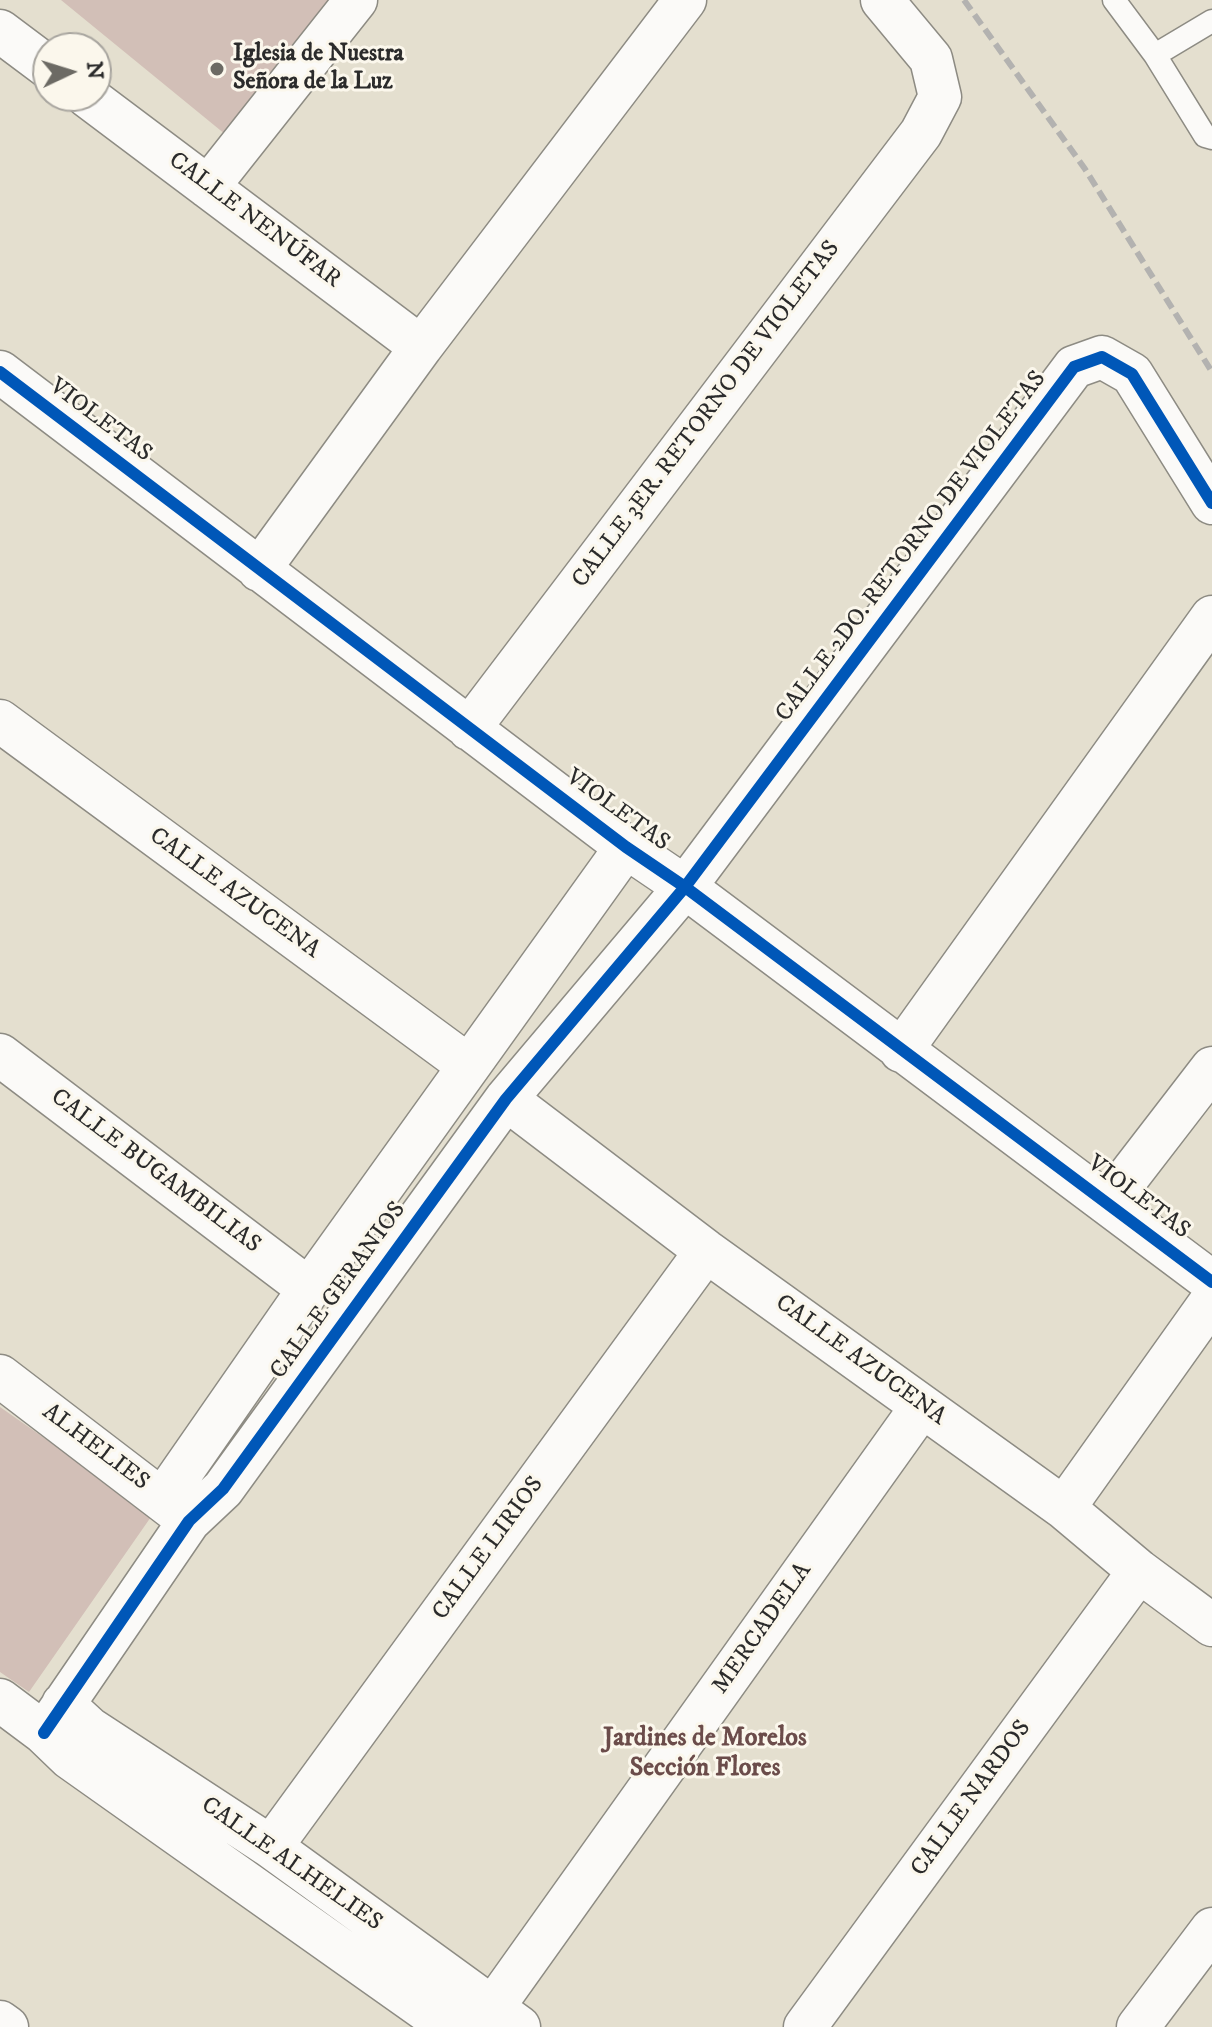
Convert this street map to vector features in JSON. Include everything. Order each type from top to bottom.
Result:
[{"type":"street","points":[[0,17],[13,0]]},
{"type":"street","points":[[208,187],[356,0]]},
{"type":"street","points":[[259,570],[421,347],[685,0]]},
{"type":"street","name":"CALLE 3ER. RETORNO DE VIOLETAS","points":[[469,729],[921,133],[940,97],[931,59],[882,0]]},
{"type":"street","points":[[0,31],[32,55]]},
{"type":"street","name":"CALLE NENÚFAR","points":[[108,112],[421,347]]},
{"type":"street","name":"CALLE 2DO. RETORNO DE VIOLETAS","points":[[685,887],[1074,367],[1102,357],[1132,374],[1212,503]]},
{"type":"street","name":"VIOLETAS","points":[[0,372],[626,847],[685,887],[1212,1282]]},
{"type":"street","points":[[901,1051],[1212,617]]},
{"type":"street","name":"CALLE AZUCENA","points":[[0,721],[469,1066]]},
{"type":"street","name":"CALLE GERANIOS","points":[[54,1718],[309,1289],[626,847]]},
{"type":"street","name":"CALLE GERANIOS","points":[[176,1510],[223,1489],[506,1099],[685,887]]},
{"type":"street","name":"CALLE BUGAMBILIAS","points":[[0,1055],[309,1289]]},
{"type":"street","points":[[1108,1203],[1212,1068]]},
{"type":"street","name":"CALLE AZUCENA","points":[[506,1099],[706,1251],[1064,1508],[1139,1571],[1212,1625]]},
{"type":"street","points":[[385,1183],[426,1210]]},
{"type":"street","name":"CALLE LIRIOS","points":[[271,1847],[706,1251]]},
{"type":"street","points":[[1064,1508],[1212,1300]]},
{"type":"street","name":"ALHELIES","points":[[0,1376],[176,1510]]},
{"type":"street","name":"MERCADELA","points":[[497,2021],[922,1406]]},
{"type":"street","name":"CALLE NARDOS","points":[[805,2027],[1139,1571]]},
{"type":"street","name":"CALLE ALHELIES","points":[[0,1700],[89,1728],[271,1847],[497,2021]]},
{"type":"street","name":"CALLE ALHELIES","points":[[54,1718],[70,1758],[450,2027]]},
{"type":"street","points":[[1138,2027],[1212,1929]]},
{"type":"street","points":[[0,2022],[7,2027]]},
{"type":"lane","points":[[1114,0],[1155,55],[1205,136],[1212,138]]},
{"type":"lane","points":[[1155,55],[1212,21]]},
{"type":"building","name":"Iglesia de Nuestra Señora de la Luz","points":[[61,0],[343,0],[231,139],[112,42],[112,32],[100,32]]},
{"type":"building","points":[[0,1407],[153,1514],[29,1692],[0,1672]]},
{"type":"railway","points":[[964,0],[1085,169],[1212,372]]},
{"type":"cycle path","points":[[44,1733],[189,1521],[223,1489],[506,1099],[685,887],[1074,367],[1102,357],[1132,374],[1212,503]]},
{"type":"cycle path","points":[[0,372],[626,847],[685,887],[1212,1282]]},
{"type":"place","name":"Iglesia de Nuestra Señora de la Luz","points":[[217,69]]},
{"type":"district","name":"Jardines de Morelos Sección Flores","points":[[705,1755]]}]
